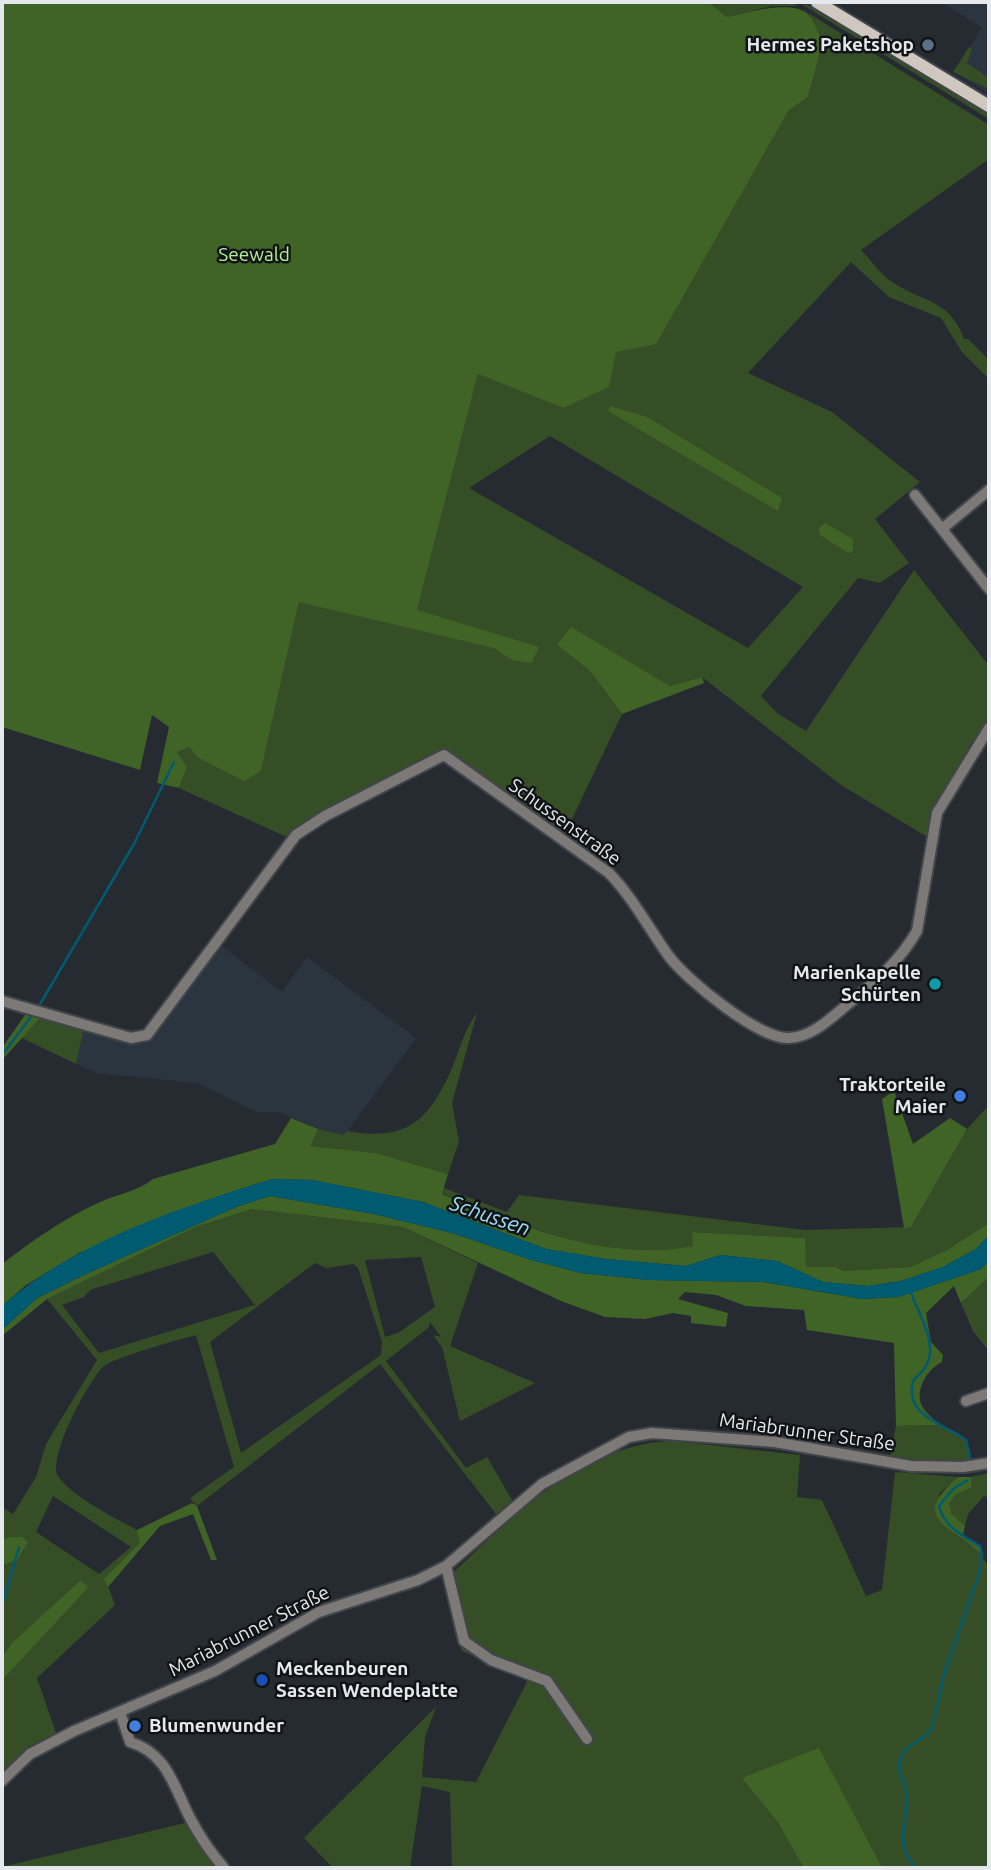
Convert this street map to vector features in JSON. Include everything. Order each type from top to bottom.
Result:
[{"type":"main road","points":[[817,2],[989,106]]},
{"type":"street","points":[[943,528],[989,490]]},
{"type":"street","points":[[915,495],[989,589]]},
{"type":"street","name":"Schussenstraße","points":[[2,1001],[131,1038],[147,1035],[296,835],[325,816],[444,755],[609,873],[631,897],[669,957],[742,1020],[765,1034],[787,1038],[803,1035],[823,1025],[867,989],[910,944],[917,931],[937,813],[989,729]]},
{"type":"street","points":[[965,1401],[989,1393]]},
{"type":"street","name":"Mariabrunner Straße","points":[[2,1782],[30,1754],[215,1671],[319,1612],[418,1580],[446,1566],[541,1484],[629,1437],[663,1434],[775,1442],[911,1466],[963,1467],[989,1463]]},
{"type":"street","points":[[446,1566],[464,1641],[491,1660],[547,1681],[587,1739]]},
{"type":"street","points":[[120,1712],[130,1742],[148,1750],[166,1767],[194,1824],[224,1868]]},
{"type":"shaded area","points":[[942,2],[989,2],[989,94],[954,72],[982,28]]},
{"type":"shaded area","points":[[218,943],[282,992],[307,957],[416,1038],[344,1136],[318,1129],[279,1112],[257,1112],[198,1083],[97,1073],[76,1064],[84,1028],[131,1042],[144,1032]]},
{"type":"green space","name":"Seewald","points":[[2,2],[708,2],[727,17],[779,7],[790,7],[807,13],[823,42],[808,97],[788,111],[656,344],[616,352],[609,387],[563,408],[478,374],[417,610],[539,647],[531,663],[512,660],[494,648],[299,602],[261,771],[244,781],[197,757],[190,747],[177,752],[187,767],[179,788],[157,783],[169,727],[152,715],[140,770],[2,727]]},
{"type":"green space","points":[[708,2],[792,2],[798,6],[771,6],[727,17]]},
{"type":"green space","points":[[803,5],[989,113],[989,119]]},
{"type":"green space","points":[[808,13],[989,125],[989,159],[861,250],[888,279],[935,303],[951,316],[964,339],[968,339],[989,360],[989,379],[962,352],[941,318],[889,297],[851,262],[748,373],[832,412],[920,482],[875,519],[909,563],[880,583],[858,578],[761,696],[777,713],[806,731],[914,570],[989,666],[989,718],[970,745],[934,812],[929,838],[841,785],[702,677],[670,686],[571,628],[557,645],[590,671],[622,714],[564,836],[455,755],[440,752],[289,838],[179,788],[187,767],[177,752],[190,747],[261,771],[299,602],[417,610],[478,374],[563,408],[616,352],[788,111],[808,97],[823,42]],"holes":[[[550,436],[803,587],[748,648],[469,488]]]},
{"type":"green space","points":[[969,47],[972,49],[967,63],[989,78],[989,89],[953,72]]},
{"type":"green space","points":[[610,406],[647,417],[782,498],[778,511],[608,411]]},
{"type":"green space","points":[[825,523],[853,539],[853,551],[848,553],[820,535],[819,528]]},
{"type":"green space","points":[[571,627],[670,686],[702,677],[704,683],[622,714],[590,671],[557,645]]},
{"type":"green space","points":[[27,1012],[42,1016],[2,1060],[2,1048]]},
{"type":"green space","points":[[477,1013],[452,1103],[459,1141],[448,1174],[376,1153],[309,1146],[318,1129],[343,1135],[347,1131],[368,1134],[400,1130],[413,1124],[434,1102],[452,1068],[465,1033]]},
{"type":"green space","points":[[42,1016],[84,1028],[76,1064],[22,1038]]},
{"type":"green space","points":[[894,1091],[913,1144],[950,1118],[967,1129],[911,1227],[904,1228],[882,1099]]},
{"type":"green space","points":[[989,1105],[989,1223],[947,1250],[910,1267],[842,1271],[836,1267],[806,1267],[804,1238],[693,1232],[694,1246],[661,1250],[597,1245],[534,1228],[442,1193],[444,1188],[507,1212],[519,1195],[805,1230],[911,1227],[967,1129]]},
{"type":"green space","points":[[291,1118],[318,1129],[310,1146],[376,1153],[448,1174],[442,1194],[534,1229],[596,1245],[661,1250],[693,1246],[692,1232],[805,1238],[806,1267],[836,1267],[843,1271],[910,1267],[947,1250],[989,1223],[989,1235],[976,1249],[943,1267],[901,1281],[868,1286],[823,1282],[777,1261],[720,1255],[686,1266],[606,1259],[546,1249],[423,1202],[312,1180],[272,1179],[225,1194],[79,1253],[26,1285],[2,1306],[2,1264],[48,1231],[85,1209],[153,1179],[275,1144]]},
{"type":"green space","points":[[270,1196],[374,1214],[452,1233],[531,1260],[581,1273],[649,1280],[764,1282],[862,1299],[898,1297],[981,1269],[989,1261],[989,1277],[961,1303],[954,1286],[926,1313],[931,1342],[943,1355],[942,1362],[931,1370],[923,1382],[920,1396],[924,1409],[940,1425],[896,1426],[894,1343],[807,1330],[804,1310],[746,1306],[716,1295],[685,1292],[678,1299],[728,1313],[726,1327],[691,1323],[691,1316],[673,1313],[645,1319],[605,1317],[561,1301],[403,1227],[252,1209],[196,1227],[47,1299],[2,1336],[2,1330],[37,1298],[236,1207]]},
{"type":"green space","points":[[252,1209],[403,1227],[478,1263],[450,1346],[535,1383],[460,1421],[442,1347],[433,1335],[441,1337],[430,1322],[428,1328],[386,1361],[466,1468],[487,1457],[512,1500],[496,1514],[380,1364],[197,1506],[190,1498],[234,1467],[196,1335],[104,1366],[89,1386],[71,1419],[58,1453],[56,1467],[58,1476],[72,1491],[137,1530],[141,1543],[105,1578],[115,1605],[37,1678],[56,1733],[28,1747],[2,1774],[2,1507],[13,1514],[36,1477],[46,1444],[97,1360],[47,1299],[196,1227]],"holes":[[[213,1252],[255,1305],[99,1353],[62,1305],[84,1297],[90,1290]],[[421,1257],[435,1307],[398,1333],[385,1337],[365,1260]],[[315,1263],[326,1268],[353,1264],[358,1268],[382,1342],[381,1355],[241,1453],[210,1342]],[[53,1496],[131,1547],[99,1574],[36,1532]]]},
{"type":"green space","points":[[989,1277],[989,1351],[973,1331],[961,1303]]},
{"type":"green space","points":[[940,1425],[967,1441],[970,1462],[918,1462],[890,1457],[896,1426]]},
{"type":"green space","points":[[672,1441],[800,1455],[797,1497],[822,1500],[866,1596],[882,1590],[895,1472],[958,1477],[939,1494],[954,1533],[977,1549],[989,1567],[989,1868],[452,1868],[450,1792],[422,1786],[410,1868],[333,1868],[304,1838],[436,1707],[425,1737],[422,1777],[476,1782],[529,1678],[462,1651],[446,1584],[442,1579],[452,1574],[525,1507],[579,1469],[608,1455],[639,1445]]},
{"type":"green space","points":[[989,1473],[989,1498],[984,1496],[968,1514],[965,1526],[952,1514],[949,1504],[956,1494],[971,1488],[971,1477]]},
{"type":"green space","points":[[958,1477],[971,1477],[971,1488],[956,1494],[949,1504],[952,1514],[965,1526],[963,1535],[980,1546],[984,1557],[941,1522],[936,1514],[936,1504],[943,1492]]},
{"type":"green space","points":[[192,1503],[197,1506],[217,1560],[211,1560],[193,1514],[160,1526],[108,1587],[104,1579],[140,1543],[137,1530]]},
{"type":"green space","points":[[22,1537],[28,1542],[17,1560],[2,1565],[2,1539]]},
{"type":"green space","points":[[80,1581],[88,1586],[84,1592],[2,1680],[2,1658],[12,1643]]},
{"type":"green space","points":[[819,1748],[882,1868],[804,1868],[778,1822],[742,1778]]},
{"type":"green space","points":[[189,1822],[221,1868],[2,1868],[2,1867]]},
{"type":"water","points":[[272,1179],[312,1180],[423,1202],[546,1249],[606,1259],[686,1266],[720,1255],[777,1261],[823,1282],[868,1286],[901,1281],[943,1267],[976,1249],[989,1235],[989,1261],[981,1269],[899,1297],[862,1299],[764,1282],[649,1280],[581,1273],[531,1260],[452,1233],[374,1214],[270,1196],[236,1207],[37,1298],[2,1330],[2,1306],[62,1263],[95,1245],[165,1215]]},
{"type":"waterway","points":[[39,1006],[134,844],[174,762]]},
{"type":"waterway","points":[[2,1055],[34,1013]]},
{"type":"waterway","points":[[910,1290],[930,1346],[927,1364],[913,1381],[915,1403],[928,1418],[966,1440],[970,1458]]},
{"type":"waterway","points":[[917,1868],[905,1852],[903,1834],[906,1795],[899,1762],[904,1752],[932,1727],[944,1674],[979,1574],[982,1554],[980,1546],[950,1525],[939,1506],[953,1489],[968,1480]]},
{"type":"waterway","points":[[2,1605],[19,1547]]},
{"type":"place","name":"Hermes Paketshop","points":[[928,45]]},
{"type":"place","name":"Marienkapelle Schürten","points":[[935,984]]},
{"type":"place","name":"Traktorteile Maier","points":[[960,1096]]},
{"type":"place","name":"Meckenbeuren Sassen Wendeplatte","points":[[262,1680]]},
{"type":"place","name":"Blumenwunder","points":[[135,1726]]},
{"type":"water label","name":"Schussen","points":[[490,1216]]}]
